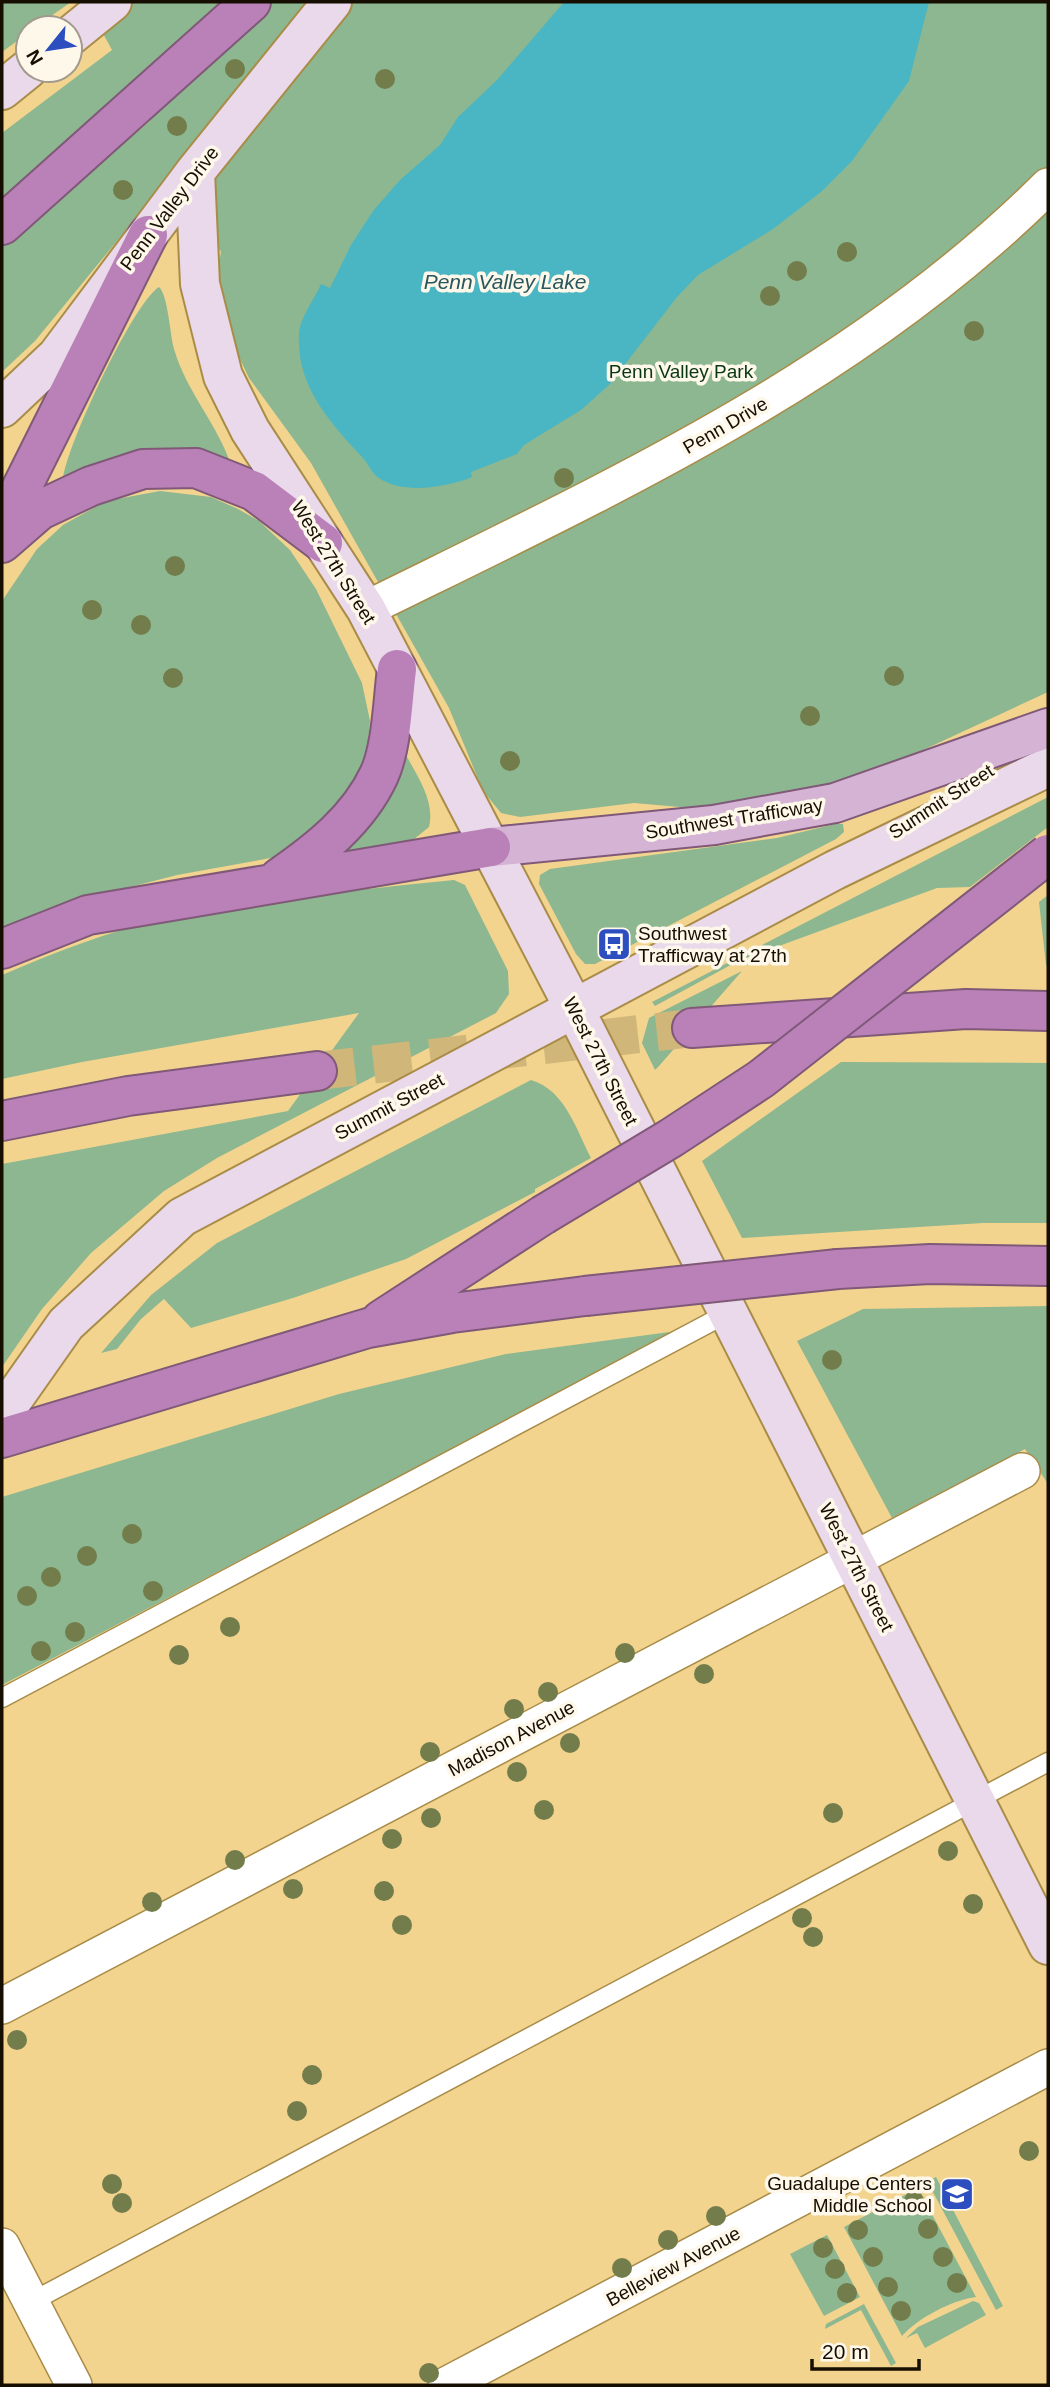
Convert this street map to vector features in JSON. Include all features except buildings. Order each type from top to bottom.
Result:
[{"type":"highway","points":[[2,225],[251,2]]},
{"type":"highway","points":[[2,527],[148,235]]},
{"type":"highway","points":[[2,542],[40,510],[91,486],[143,469],[196,468],[254,491],[323,543]]},
{"type":"highway","points":[[269,884],[323,848],[356,811],[380,774],[390,726],[397,669]]},
{"type":"highway","points":[[2,949],[88,915],[491,847]]},
{"type":"highway","points":[[368,1328],[543,1215],[671,1139],[761,1079],[1048,854]]},
{"type":"highway","points":[[692,1028],[965,1009],[1048,1011]]},
{"type":"highway","points":[[2,1121],[128,1096],[317,1071]]},
{"type":"highway","points":[[2,1438],[368,1328],[452,1313],[838,1269],[930,1264],[1048,1266]]},
{"type":"main road","name":"Southwest Trafficway","points":[[491,847],[714,825],[835,803],[1048,730]]},
{"type":"street","points":[[84,25],[112,2]]},
{"type":"street","name":"Penn Valley Drive","points":[[2,408],[57,356],[195,172],[332,2]]},
{"type":"street","name":"West 27th Street","points":[[195,172],[200,284],[223,376],[250,430],[366,609],[574,1008],[1048,1945]]},
{"type":"street","name":"Penn Drive","points":[[366,609],[655,466],[799,382],[907,310],[1013,221],[1048,186]]},
{"type":"street","name":"Summit Street","points":[[835,870],[1048,730]]},
{"type":"street","name":"Summit Street","points":[[2,1415],[66,1324],[182,1217],[835,870],[1048,767]]},
{"type":"street","name":"Madison Avenue","points":[[2,2006],[1022,1471]]},
{"type":"street","name":"Belleview Avenue","points":[[446,2385],[1048,2067]]},
{"type":"street","points":[[2,2246],[74,2385]]},
{"type":"lane","points":[[2,1698],[728,1313]]},
{"type":"lane","points":[[31,2302],[1048,1762]]},
{"type":"green space","points":[[2,2],[71,2],[54,14],[14,14],[14,43],[2,52]]},
{"type":"green space","name":"Penn Valley Park","points":[[86,2],[1048,2],[1048,692],[880,770],[753,806],[714,810],[634,803],[520,817],[501,813],[483,791],[449,708],[311,463],[249,378],[230,338],[217,273],[221,252],[176,169],[35,341],[2,372],[2,246],[150,121],[133,88],[2,198],[2,133],[67,84],[84,84],[84,71],[112,50]]},
{"type":"green space","points":[[159,287],[165,298],[179,364],[231,465],[63,479],[76,438],[102,377],[133,319]]},
{"type":"green space","points":[[160,491],[211,497],[238,509],[259,521],[290,550],[316,589],[362,683],[370,721],[367,755],[344,808],[276,857],[177,875],[115,891],[2,933],[2,601],[37,549],[63,525],[106,501]]},
{"type":"green space","points":[[402,748],[427,796],[429,827],[408,844],[348,852],[345,845]]},
{"type":"green space","points":[[1048,797],[1048,827],[970,887],[937,888],[738,961],[655,1006],[652,1002]]},
{"type":"green space","points":[[843,824],[844,832],[836,839],[595,964],[585,964],[576,954],[539,884],[540,875],[550,869],[777,838]]},
{"type":"green space","points":[[454,880],[465,885],[508,971],[509,994],[496,1013],[217,1158],[164,1191],[91,1253],[42,1309],[2,1367],[2,1164],[288,1111],[359,1013],[82,1062],[2,1079],[2,975],[84,942],[168,918],[275,900]]},
{"type":"green space","points":[[1048,895],[1048,966],[1039,902]]},
{"type":"green space","points":[[742,971],[655,1070],[642,1043],[649,1018]]},
{"type":"green space","points":[[841,1062],[1048,1063],[1048,1223],[983,1223],[742,1238],[702,1161]]},
{"type":"green space","points":[[531,1080],[553,1092],[561,1101],[591,1158],[535,1189],[535,1192],[406,1259],[293,1298],[191,1328],[164,1299],[141,1319],[117,1349],[101,1353],[151,1295],[217,1243]]},
{"type":"green space","points":[[1048,1306],[1048,1484],[1025,1449],[892,1518],[797,1341],[863,1309]]},
{"type":"green space","points":[[677,1331],[2,1685],[2,1497],[339,1394],[506,1354]]},
{"type":"green space","points":[[936,2177],[1003,2306],[996,2310],[927,2181]]},
{"type":"green space","points":[[918,2188],[976,2297],[936,2311],[902,2336],[844,2227]]},
{"type":"green space","points":[[827,2235],[860,2297],[824,2316],[790,2254]]},
{"type":"green space","points":[[973,2301],[979,2303],[986,2315],[925,2348],[917,2333],[906,2338],[918,2327]]},
{"type":"green space","points":[[864,2304],[896,2363],[891,2366],[861,2310],[825,2329],[826,2324]]},
{"type":"water","name":"Penn Valley Lake","points":[[564,2],[929,2],[909,81],[852,161],[821,192],[773,229],[698,275],[677,297],[609,385],[581,410],[524,445],[517,454],[471,472],[472,477],[425,488],[389,483],[374,474],[317,401],[303,370],[299,352],[302,321],[321,284],[330,288],[351,245],[373,211],[400,180],[440,145],[458,117],[497,80]]},
{"type":"tunnel","points":[[317,1071],[692,1028]]},
{"type":"place","name":"Southwest Trafficway at 27th","points":[[614,944]]},
{"type":"place","name":"Guadalupe Centers Middle School","points":[[957,2194]]}]
